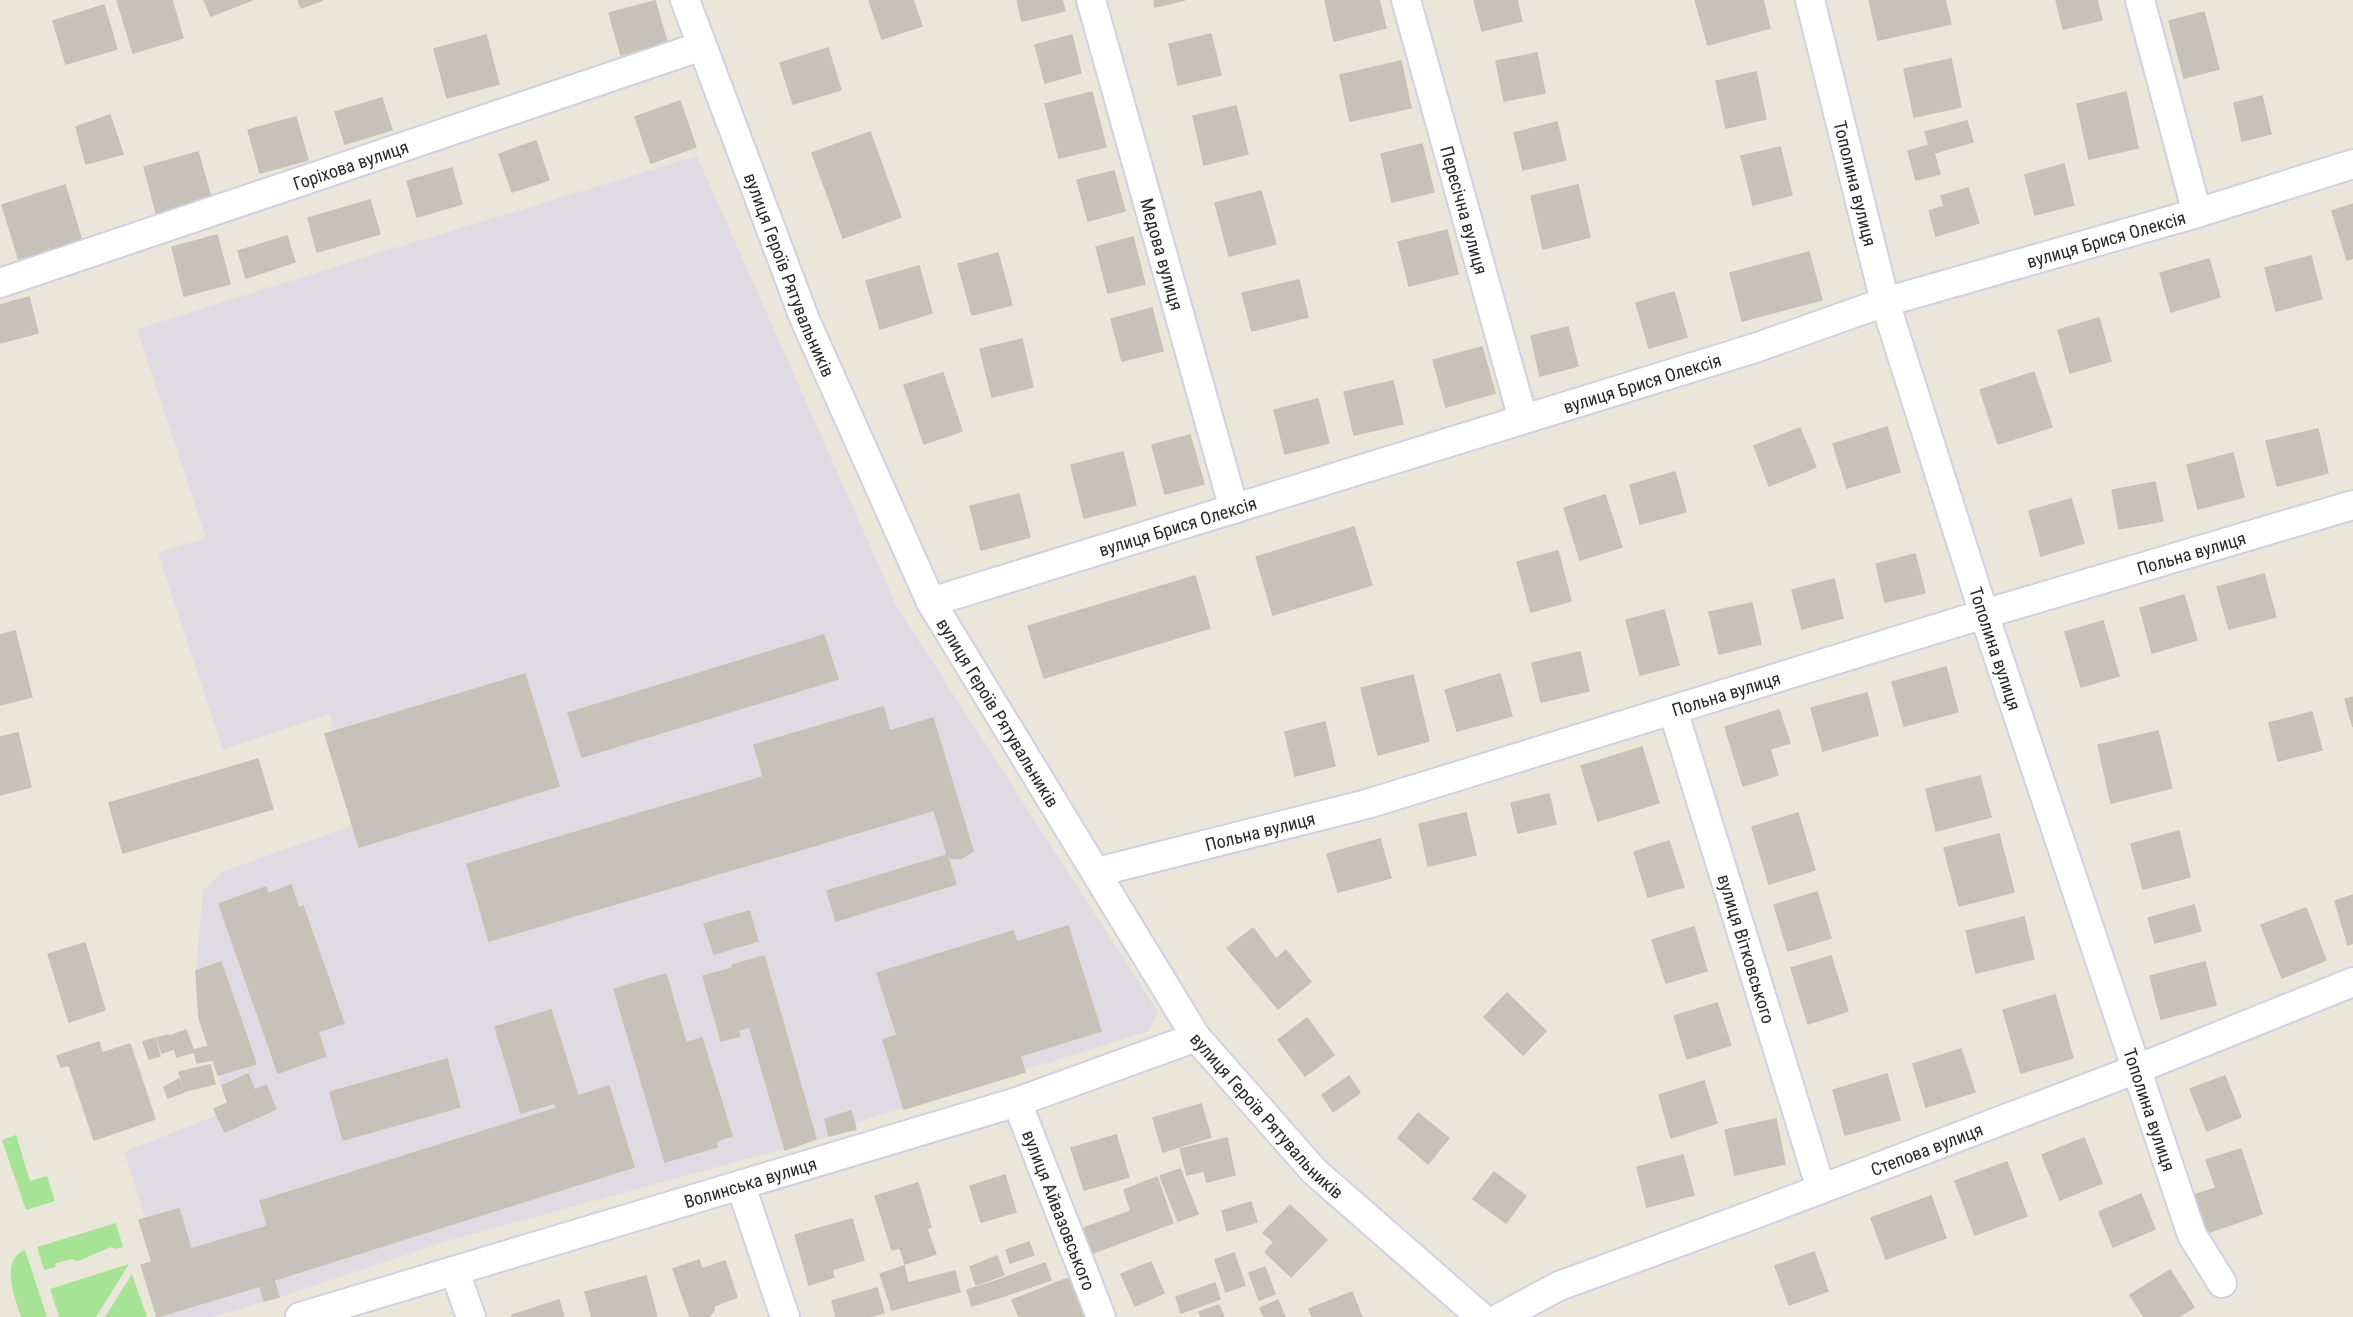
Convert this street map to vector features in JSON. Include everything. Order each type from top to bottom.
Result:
[{"type":"street","name":"вулиця Героїв Рятувальників","points":[[685,0],[805,320],[931,602],[1196,1037],[1314,1171],[1482,1317]]},
{"type":"street","name":"Медова вулиця","points":[[1091,0],[1234,509]]},
{"type":"street","name":"Пересічна вулиця","points":[[1406,0],[1523,419]]},
{"type":"street","name":"Тополина вулиця","points":[[1810,0],[1885,302],[1984,614],[2192,1235],[2222,1283]]},
{"type":"street","points":[[2139,0],[2197,213]]},
{"type":"street","name":"Горіхова вулиця","points":[[0,283],[702,46]]},
{"type":"street","name":"вулиця Брися Олексія","points":[[931,602],[1755,348],[1885,302],[2197,213],[2353,164]]},
{"type":"street","name":"Польна вулиця","points":[[1097,872],[1367,804],[1984,614],[2353,505]]},
{"type":"street","name":"вулиця Вітковського","points":[[1673,710],[1821,1189]]},
{"type":"street","name":"Степова вулиця","points":[[1501,1317],[1559,1286],[2137,1069],[2353,982]]},
{"type":"street","name":"Волинська вулиця","points":[[300,1317],[1017,1102],[1196,1037]]},
{"type":"street","name":"вулиця Айвазовського","points":[[1017,1102],[1101,1317]]},
{"type":"street","points":[[741,1186],[785,1317]]},
{"type":"street","points":[[455,1272],[471,1317]]},
{"type":"shaded area","points":[[697,156],[897,607],[1158,1012],[1149,1031],[855,1123],[856,1129],[447,1241],[213,1317],[157,1317],[141,1265],[152,1261],[139,1220],[145,1217],[124,1152],[217,1115],[214,1109],[227,1103],[197,1007],[196,971],[203,890],[222,872],[359,823],[329,714],[223,750],[158,553],[206,538],[137,329]]},
{"type":"green space","points":[[16,1135],[30,1181],[47,1176],[55,1201],[26,1210],[2,1140]]},
{"type":"green space","points":[[116,1223],[123,1247],[115,1249],[112,1247],[77,1261],[72,1259],[56,1263],[55,1267],[44,1270],[37,1247]]},
{"type":"green space","points":[[25,1250],[47,1317],[21,1317],[13,1289],[11,1270],[17,1255]]},
{"type":"green space","points":[[129,1264],[96,1317],[59,1317],[50,1289]]},
{"type":"green space","points":[[132,1274],[147,1317],[105,1317]]},
{"type":"building","points":[[117,0],[172,0],[183,38],[133,53]]},
{"type":"building","points":[[204,0],[252,0],[211,16]]},
{"type":"building","points":[[298,0],[323,0],[301,8]]},
{"type":"building","points":[[869,0],[913,0],[922,26],[882,39]]},
{"type":"building","points":[[1017,0],[1062,0],[1065,11],[1022,21]]},
{"type":"building","points":[[1154,0],[1185,0],[1155,7]]},
{"type":"building","points":[[1325,0],[1379,0],[1386,28],[1334,41]]},
{"type":"building","points":[[1474,0],[1517,0],[1522,21],[1482,31]]},
{"type":"building","points":[[1695,0],[1763,0],[1770,28],[1708,45]]},
{"type":"building","points":[[1869,0],[1945,0],[1951,24],[1878,40]]},
{"type":"building","points":[[2056,0],[2097,0],[2102,20],[2063,29]]},
{"type":"building","points":[[655,1],[667,42],[621,55],[609,13]]},
{"type":"building","points":[[104,5],[117,49],[66,64],[53,21]]},
{"type":"building","points":[[2204,12],[2219,69],[2184,78],[2169,21]]},
{"type":"building","points":[[1211,34],[1221,75],[1178,85],[1169,44]]},
{"type":"building","points":[[486,35],[499,84],[447,98],[434,49]]},
{"type":"building","points":[[1072,35],[1081,73],[1045,83],[1035,45]]},
{"type":"building","points":[[828,48],[841,90],[793,104],[780,63]]},
{"type":"building","points":[[1537,53],[1545,93],[1504,101],[1496,61]]},
{"type":"building","points":[[1951,59],[1961,107],[1914,117],[1904,69]]},
{"type":"building","points":[[1401,61],[1411,108],[1350,121],[1340,75]]},
{"type":"building","points":[[1756,72],[1766,119],[1726,128],[1716,81]]},
{"type":"building","points":[[1092,92],[1106,147],[1059,158],[1045,104]]},
{"type":"building","points":[[2126,92],[2138,148],[2089,159],[2077,104]]},
{"type":"building","points":[[2262,96],[2271,134],[2242,141],[2234,103]]},
{"type":"building","points":[[382,98],[392,130],[345,144],[335,112]]},
{"type":"building","points":[[680,101],[696,147],[651,163],[635,117]]},
{"type":"building","points":[[1236,106],[1248,154],[1204,165],[1193,116]]},
{"type":"building","points":[[110,115],[123,154],[86,164],[76,127]]},
{"type":"building","points":[[296,117],[308,160],[260,173],[248,130]]},
{"type":"building","points":[[1967,121],[1973,142],[1934,153],[1940,174],[1916,180],[1908,151],[1929,145],[1925,132]]},
{"type":"building","points":[[1557,122],[1566,160],[1523,170],[1514,133]]},
{"type":"building","points":[[870,132],[901,217],[843,238],[812,153]]},
{"type":"building","points":[[536,141],[549,180],[512,192],[499,154]]},
{"type":"building","points":[[1422,144],[1434,192],[1392,202],[1381,154]]},
{"type":"building","points":[[1780,147],[1792,195],[1753,205],[1741,156]]},
{"type":"building","points":[[198,152],[212,201],[157,216],[144,167]]},
{"type":"building","points":[[2064,164],[2074,205],[2035,215],[2025,175]]},
{"type":"building","points":[[452,168],[462,204],[417,217],[407,181]]},
{"type":"building","points":[[1114,171],[1125,211],[1088,221],[1077,180]]},
{"type":"building","points":[[65,185],[82,241],[19,260],[2,205]]},
{"type":"building","points":[[1578,185],[1590,237],[1543,249],[1531,196]]},
{"type":"building","points":[[1968,188],[1979,223],[1936,236],[1929,211],[1944,206],[1941,196]]},
{"type":"building","points":[[1261,191],[1276,244],[1229,256],[1215,203]]},
{"type":"building","points":[[370,200],[380,234],[317,252],[308,218]]},
{"type":"building","points":[[2353,204],[2353,258],[2347,260],[2332,211]]},
{"type":"building","points":[[1447,230],[1458,274],[1409,286],[1398,242]]},
{"type":"building","points":[[217,235],[230,284],[184,296],[172,247]]},
{"type":"building","points":[[287,236],[295,262],[246,278],[238,251]]},
{"type":"building","points":[[1133,237],[1145,284],[1108,293],[1096,247]]},
{"type":"building","points":[[1809,252],[1822,300],[1742,321],[1730,273]]},
{"type":"building","points":[[998,253],[1012,305],[972,315],[958,264]]},
{"type":"building","points":[[2311,256],[2322,299],[2276,311],[2265,268]]},
{"type":"building","points":[[2209,259],[2220,297],[2171,312],[2160,273]]},
{"type":"building","points":[[919,266],[932,313],[880,329],[866,281]]},
{"type":"building","points":[[1299,280],[1308,317],[1252,331],[1242,293]]},
{"type":"building","points":[[1674,292],[1687,337],[1649,348],[1636,303]]},
{"type":"building","points":[[29,297],[38,333],[0,343],[0,305]]},
{"type":"building","points":[[1152,308],[1163,351],[1122,361],[1111,319]]},
{"type":"building","points":[[2099,318],[2111,361],[2070,373],[2058,330]]},
{"type":"building","points":[[1568,327],[1578,366],[1540,376],[1531,336]]},
{"type":"building","points":[[1022,339],[1033,387],[992,397],[980,349]]},
{"type":"building","points":[[1482,347],[1495,393],[1446,407],[1433,360]]},
{"type":"building","points":[[2034,372],[2052,427],[1998,444],[1980,390]]},
{"type":"building","points":[[943,373],[962,431],[924,444],[904,385]]},
{"type":"building","points":[[1393,381],[1403,424],[1354,435],[1344,392]]},
{"type":"building","points":[[1318,399],[1329,443],[1285,454],[1274,410]]},
{"type":"building","points":[[1887,427],[1900,472],[1847,488],[1833,444]]},
{"type":"building","points":[[1800,428],[1816,467],[1769,486],[1754,446]]},
{"type":"building","points":[[2318,429],[2328,473],[2277,486],[2266,441]]},
{"type":"building","points":[[1190,435],[1204,484],[1165,494],[1152,445]]},
{"type":"building","points":[[1123,452],[1136,505],[1084,518],[1071,465]]},
{"type":"building","points":[[2233,453],[2244,497],[2198,509],[2187,465]]},
{"type":"building","points":[[1675,472],[1686,512],[1640,524],[1630,485]]},
{"type":"building","points":[[2155,482],[2163,521],[2119,529],[2112,490]]},
{"type":"building","points":[[1019,494],[1030,537],[981,550],[970,506]]},
{"type":"building","points":[[1605,495],[1622,547],[1580,560],[1564,508]]},
{"type":"building","points":[[2071,499],[2084,543],[2041,556],[2029,511]]},
{"type":"building","points":[[1354,527],[1372,585],[1273,615],[1256,557]]},
{"type":"building","points":[[1558,551],[1571,601],[1531,612],[1517,562]]},
{"type":"building","points":[[1915,554],[1925,593],[1885,602],[1876,564]]},
{"type":"building","points":[[2264,574],[2276,617],[2229,629],[2217,587]]},
{"type":"building","points":[[1195,576],[1210,628],[1044,678],[1028,626]]},
{"type":"building","points":[[1834,579],[1843,618],[1802,629],[1792,590]]},
{"type":"building","points":[[2184,595],[2197,640],[2152,653],[2140,608]]},
{"type":"building","points":[[1752,603],[1761,644],[1719,654],[1709,612]]},
{"type":"building","points":[[1664,610],[1679,665],[1640,675],[1626,620]]},
{"type":"building","points":[[2103,621],[2119,676],[2081,687],[2065,632]]},
{"type":"building","points":[[15,631],[32,697],[0,705],[0,635]]},
{"type":"building","points":[[824,635],[838,679],[582,757],[568,713]]},
{"type":"building","points":[[1580,652],[1589,691],[1541,702],[1532,663]]},
{"type":"building","points":[[1946,667],[1958,712],[1904,726],[1892,682]]},
{"type":"building","points":[[525,674],[559,786],[359,847],[325,734]]},
{"type":"building","points":[[1500,674],[1512,716],[1457,731],[1445,690]]},
{"type":"building","points":[[1413,675],[1429,741],[1378,755],[1361,688]]},
{"type":"building","points":[[1867,693],[1878,735],[1823,751],[1811,708]]},
{"type":"building","points":[[2353,697],[2353,727],[2345,699]]},
{"type":"building","points":[[883,707],[890,731],[933,718],[973,851],[960,859],[948,858],[934,810],[786,854],[754,745]]},
{"type":"building","points":[[1779,710],[1790,743],[1770,749],[1778,775],[1743,786],[1725,727]]},
{"type":"building","points":[[2312,712],[2322,750],[2278,761],[2269,723]]},
{"type":"building","points":[[1325,722],[1335,766],[1295,776],[1285,732]]},
{"type":"building","points":[[2158,731],[2172,788],[2111,803],[2098,745]]},
{"type":"building","points":[[18,733],[31,787],[0,795],[0,737]]},
{"type":"building","points":[[1642,747],[1659,803],[1598,821],[1581,766]]},
{"type":"building","points":[[258,759],[273,809],[123,853],[109,803]]},
{"type":"building","points":[[1980,776],[1991,817],[1936,831],[1926,789]]},
{"type":"building","points":[[763,777],[786,854],[489,941],[467,864]]},
{"type":"building","points":[[1549,794],[1556,824],[1518,833],[1511,803]]},
{"type":"building","points":[[1466,813],[1476,855],[1428,866],[1419,824]]},
{"type":"building","points":[[1798,813],[1815,870],[1769,884],[1752,827]]},
{"type":"building","points":[[2179,831],[2190,877],[2143,889],[2131,844]]},
{"type":"building","points":[[1999,834],[2014,892],[1959,906],[1944,848]]},
{"type":"building","points":[[1380,839],[1391,878],[1338,892],[1327,854]]},
{"type":"building","points":[[1669,841],[1684,887],[1648,897],[1634,852]]},
{"type":"building","points":[[947,855],[956,884],[836,921],[827,891]]},
{"type":"building","points":[[291,885],[299,908],[303,906],[344,1023],[318,1032],[326,1056],[278,1073],[219,904],[266,887],[268,894]]},
{"type":"building","points":[[1817,892],[1831,938],[1788,951],[1774,905]]},
{"type":"building","points":[[2353,895],[2353,943],[2348,945],[2335,901]]},
{"type":"building","points":[[2194,905],[2201,931],[2155,943],[2148,918]]},
{"type":"building","points":[[2306,908],[2326,960],[2282,978],[2261,925]]},
{"type":"building","points":[[749,911],[758,941],[714,954],[704,924]]},
{"type":"building","points":[[2024,917],[2034,959],[1976,973],[1966,931]]},
{"type":"building","points":[[1068,926],[1101,1031],[1020,1056],[1025,1072],[904,1109],[883,1040],[897,1035],[877,973],[1013,931],[1017,942]]},
{"type":"building","points":[[1694,927],[1707,971],[1666,983],[1652,940]]},
{"type":"building","points":[[1253,928],[1276,959],[1286,950],[1311,982],[1278,1009],[1227,948]]},
{"type":"building","points":[[85,943],[105,1010],[69,1022],[48,954]]},
{"type":"building","points":[[764,956],[780,1012],[748,1021],[732,965]]},
{"type":"building","points":[[1831,956],[1848,1011],[1808,1024],[1791,968]]},
{"type":"building","points":[[221,962],[256,1064],[218,1075],[199,1018],[196,971]]},
{"type":"building","points":[[2205,962],[2216,1005],[2161,1019],[2150,976]]},
{"type":"building","points":[[733,968],[749,1027],[738,1030],[740,1036],[721,1041],[703,976]]},
{"type":"building","points":[[666,974],[686,1043],[702,1038],[732,1136],[716,1141],[717,1147],[665,1162],[614,989]]},
{"type":"building","points":[[1507,993],[1546,1031],[1523,1055],[1484,1017]]},
{"type":"building","points":[[2055,995],[2073,1058],[2021,1073],[2003,1010]]},
{"type":"building","points":[[1717,1003],[1731,1045],[1687,1059],[1674,1016]]},
{"type":"building","points":[[551,1010],[578,1096],[521,1113],[495,1027]]},
{"type":"building","points":[[780,1012],[816,1139],[785,1150],[748,1021]]},
{"type":"building","points":[[1307,1018],[1334,1055],[1305,1076],[1278,1040]]},
{"type":"building","points":[[186,1030],[194,1052],[177,1057],[170,1036]]},
{"type":"building","points":[[168,1035],[173,1049],[162,1053],[157,1038]]},
{"type":"building","points":[[155,1038],[160,1056],[149,1059],[143,1042]]},
{"type":"building","points":[[99,1042],[102,1053],[130,1044],[155,1119],[94,1140],[69,1065],[61,1067],[57,1056]]},
{"type":"building","points":[[209,1046],[213,1060],[197,1063],[194,1050]]},
{"type":"building","points":[[1961,1049],[1975,1092],[1926,1107],[1913,1064]]},
{"type":"building","points":[[447,1059],[460,1107],[343,1140],[330,1092]]},
{"type":"building","points":[[210,1065],[215,1084],[185,1091],[179,1072]]},
{"type":"building","points":[[248,1074],[255,1090],[266,1085],[276,1109],[225,1132],[214,1109],[228,1103],[222,1086]]},
{"type":"building","points":[[1887,1074],[1900,1120],[1845,1135],[1833,1090]]},
{"type":"building","points":[[1349,1076],[1360,1093],[1333,1112],[1322,1095]]},
{"type":"building","points":[[2225,1076],[2241,1117],[2207,1131],[2190,1089]]},
{"type":"building","points":[[179,1079],[184,1092],[168,1098],[164,1087]]},
{"type":"building","points":[[1704,1081],[1717,1123],[1671,1138],[1659,1095]]},
{"type":"building","points":[[609,1086],[634,1167],[580,1184],[555,1103]]},
{"type":"building","points":[[1201,1104],[1211,1137],[1163,1152],[1153,1118]]},
{"type":"building","points":[[557,1108],[580,1184],[284,1277],[260,1201]]},
{"type":"building","points":[[851,1111],[856,1129],[829,1136],[825,1119]]},
{"type":"building","points":[[1418,1113],[1449,1138],[1428,1164],[1398,1138]]},
{"type":"building","points":[[1776,1119],[1785,1164],[1735,1175],[1725,1130]]},
{"type":"building","points":[[1116,1135],[1129,1177],[1084,1190],[1071,1148]]},
{"type":"building","points":[[1227,1138],[1235,1175],[1207,1182],[1204,1171],[1187,1175],[1180,1149]]},
{"type":"building","points":[[2084,1138],[2102,1183],[2060,1200],[2042,1155]]},
{"type":"building","points":[[2241,1149],[2262,1214],[2207,1233],[2194,1195],[2216,1188],[2206,1160]]},
{"type":"building","points":[[1683,1155],[1694,1195],[1647,1207],[1637,1167]]},
{"type":"building","points":[[2007,1162],[2027,1216],[1975,1235],[1955,1181]]},
{"type":"building","points":[[1180,1169],[1198,1214],[1178,1221],[1160,1176]]},
{"type":"building","points":[[1494,1172],[1526,1196],[1506,1223],[1473,1199]]},
{"type":"building","points":[[1005,1175],[1016,1212],[981,1222],[970,1186]]},
{"type":"building","points":[[1157,1177],[1173,1223],[1093,1253],[1084,1228],[1131,1211],[1124,1190]]},
{"type":"building","points":[[918,1183],[931,1227],[927,1229],[936,1254],[905,1264],[900,1248],[892,1250],[875,1196]]},
{"type":"building","points":[[2141,1194],[2155,1229],[2113,1247],[2099,1212]]},
{"type":"building","points":[[1931,1196],[1946,1238],[1886,1259],[1871,1218]]},
{"type":"building","points":[[1251,1202],[1257,1222],[1227,1231],[1222,1211]]},
{"type":"building","points":[[1290,1205],[1327,1240],[1291,1277],[1265,1252],[1274,1242],[1263,1233]]},
{"type":"building","points":[[179,1209],[191,1249],[268,1226],[284,1277],[274,1280],[279,1297],[264,1301],[260,1286],[157,1317],[141,1265],[152,1262],[139,1220]]},
{"type":"building","points":[[852,1219],[864,1260],[832,1270],[834,1277],[809,1285],[795,1235]]},
{"type":"building","points":[[1029,1242],[1034,1255],[1010,1263],[1006,1250]]},
{"type":"building","points":[[1814,1252],[1828,1291],[1789,1305],[1775,1266]]},
{"type":"building","points":[[1234,1253],[1245,1285],[1226,1292],[1215,1260]]},
{"type":"building","points":[[997,1256],[1004,1275],[976,1285],[970,1267]]},
{"type":"building","points":[[699,1260],[702,1269],[725,1261],[737,1297],[714,1306],[709,1317],[690,1317],[673,1269]]},
{"type":"building","points":[[1151,1262],[1164,1293],[1135,1306],[1121,1274]]},
{"type":"building","points":[[1045,1263],[1051,1280],[1001,1297],[996,1281]]},
{"type":"building","points":[[904,1266],[908,1283],[955,1271],[960,1292],[892,1310],[880,1274]]},
{"type":"building","points":[[1265,1267],[1275,1294],[1259,1300],[1249,1273]]},
{"type":"building","points":[[2170,1270],[2194,1307],[2179,1317],[2144,1317],[2130,1295]]},
{"type":"building","points":[[646,1276],[657,1317],[592,1317],[585,1292]]},
{"type":"building","points":[[1071,1277],[1086,1317],[1019,1317],[1012,1300]]},
{"type":"building","points":[[996,1281],[1001,1297],[972,1306],[967,1290]]},
{"type":"building","points":[[1215,1283],[1220,1299],[1181,1313],[1176,1297]]},
{"type":"building","points":[[877,1288],[884,1313],[868,1317],[836,1317],[832,1301]]},
{"type":"building","points":[[1352,1292],[1362,1317],[1312,1317],[1309,1309]]},
{"type":"building","points":[[559,1300],[564,1317],[512,1317],[512,1315]]},
{"type":"building","points":[[1278,1300],[1285,1317],[1264,1317],[1260,1308]]},
{"type":"building","points":[[1219,1305],[1224,1317],[1201,1317],[1199,1312]]}]
